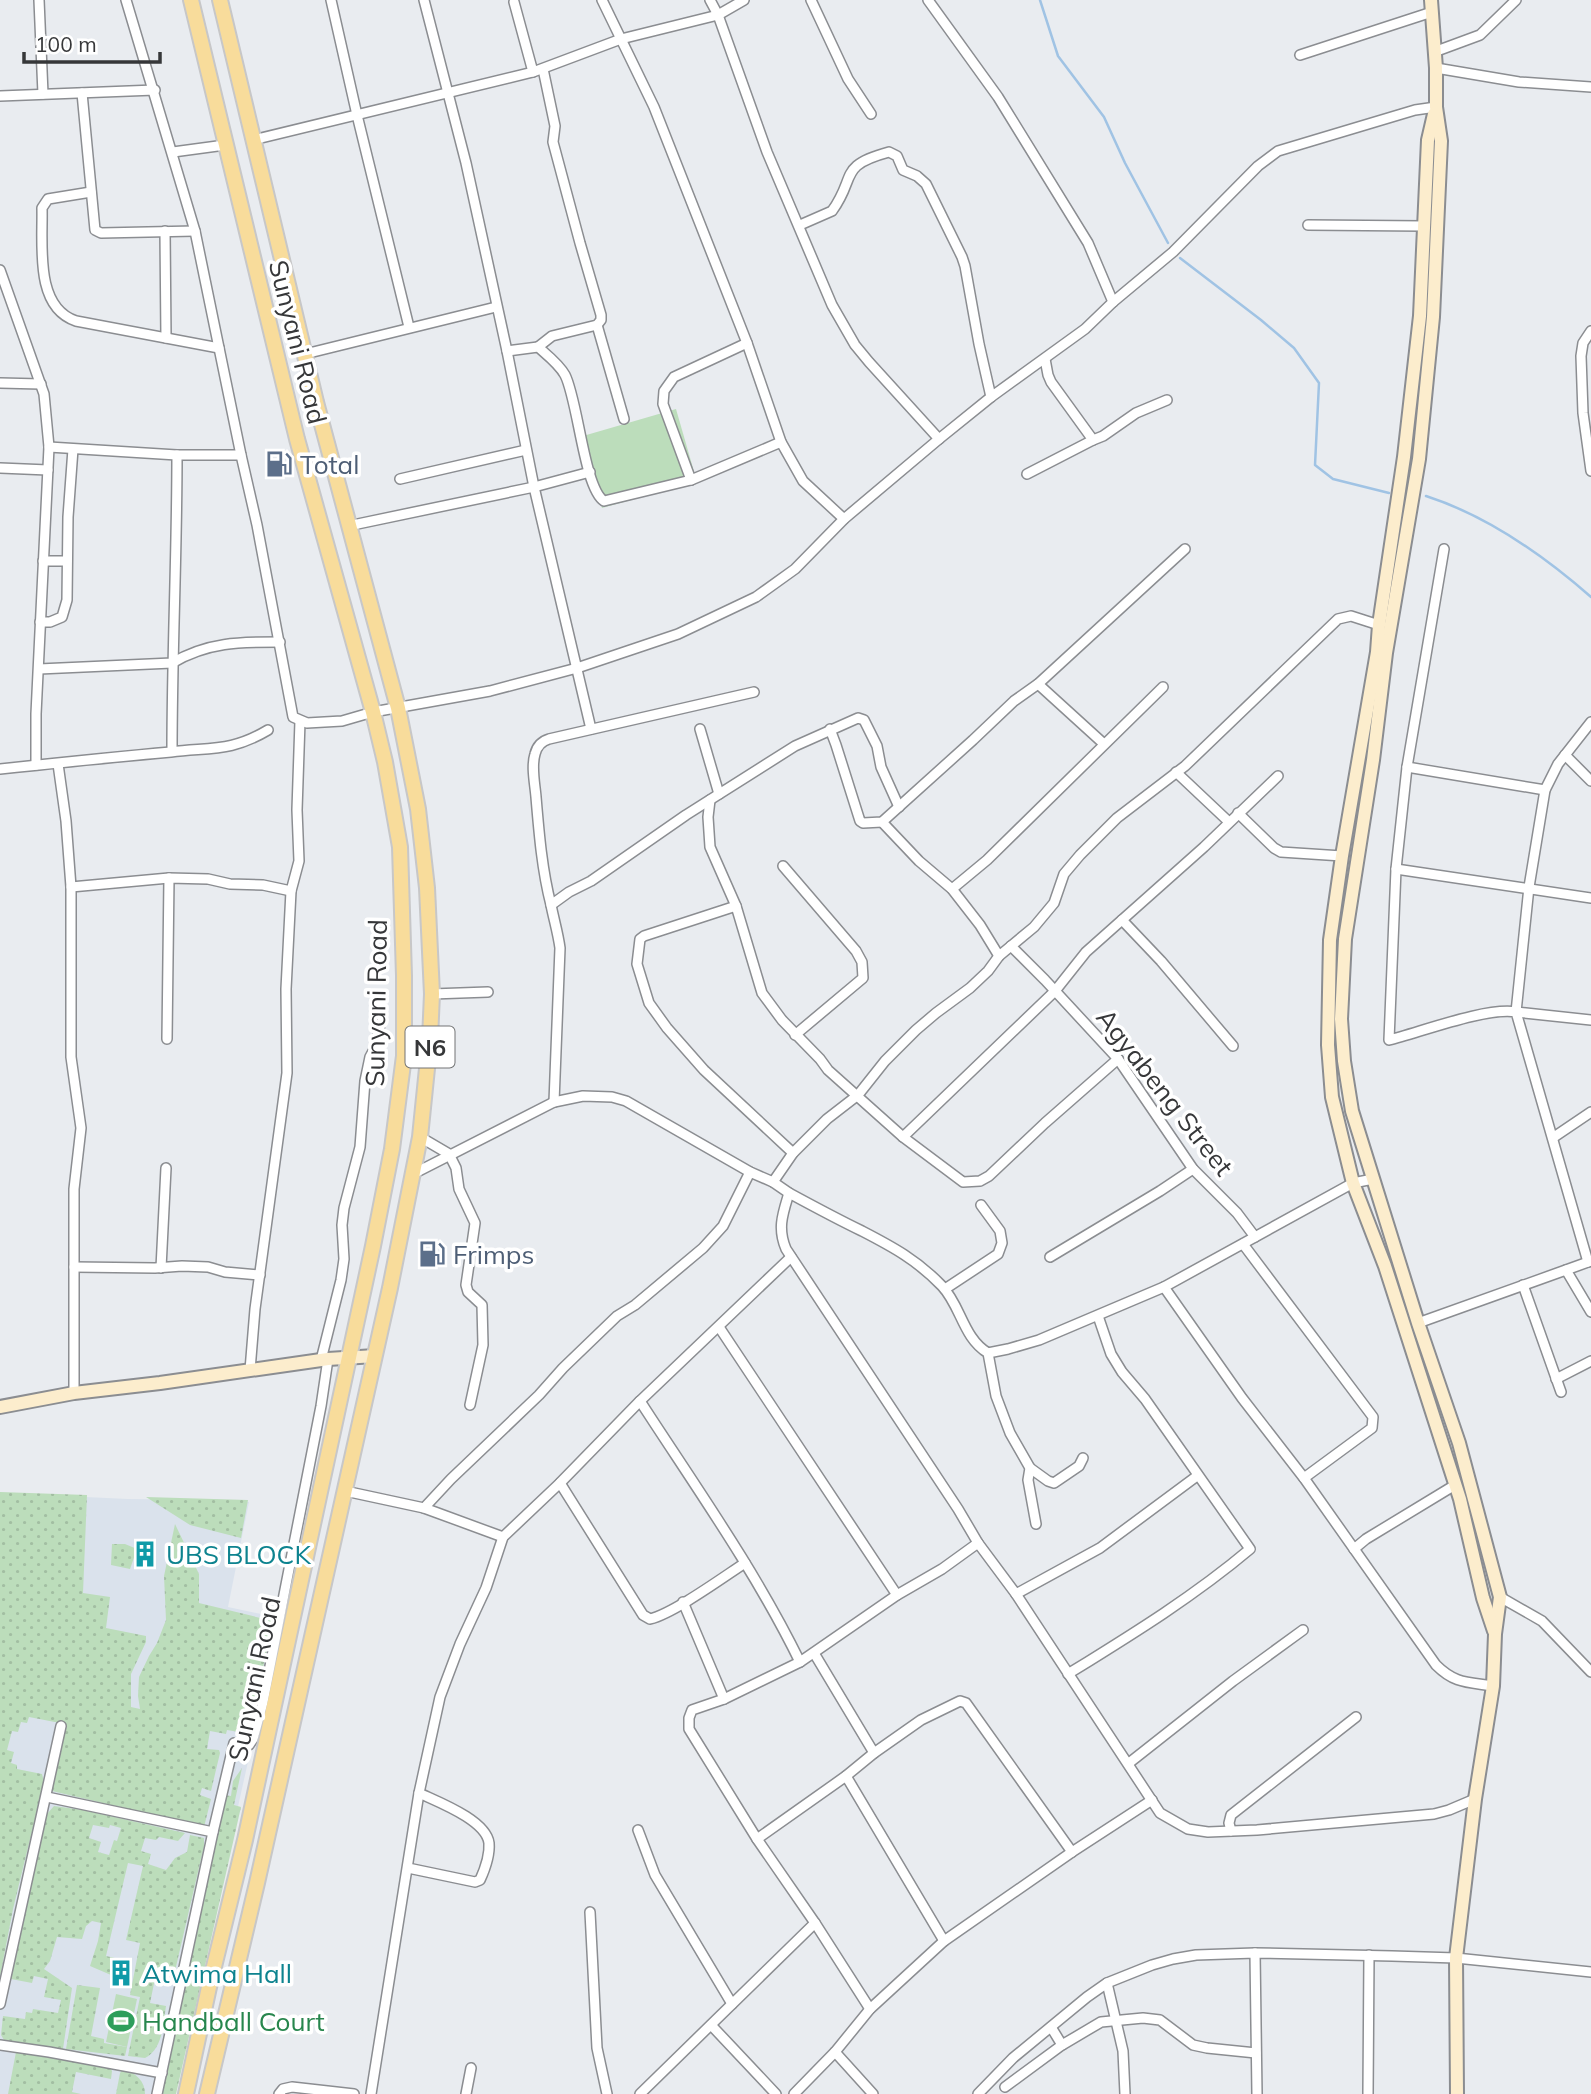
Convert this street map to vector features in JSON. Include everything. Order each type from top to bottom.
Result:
[{"type":"main road","name":"Sunyani Road","points":[[186,2094],[245,1840],[392,1149],[404,1056],[400,847],[385,762],[294,426],[191,0]]},
{"type":"main road","name":"N6","points":[[207,2094],[345,1491],[413,1174],[420,1137],[432,994],[428,888],[420,822],[398,708],[316,402],[220,0]]},
{"type":"street","points":[[39,0],[43,94]]},
{"type":"street","points":[[127,0],[195,231],[257,525],[293,717],[300,721],[318,723],[490,691],[577,667],[678,634],[756,597],[796,569],[844,519],[939,439],[991,397],[1085,329],[1173,252],[1258,166],[1278,151],[1415,110],[1436,107]]},
{"type":"street","points":[[331,0],[409,327]]},
{"type":"street","points":[[424,0],[466,163],[534,487],[591,729]]},
{"type":"street","points":[[602,0],[654,107],[747,343],[781,442],[803,481],[844,519]]},
{"type":"street","points":[[710,0],[719,15],[767,152],[832,305],[855,345],[939,439]]},
{"type":"street","points":[[253,140],[538,71],[621,39],[719,15],[744,0]]},
{"type":"street","points":[[811,0],[848,79],[871,114]]},
{"type":"street","points":[[928,0],[998,97],[1087,243],[1113,302]]},
{"type":"street","points":[[1434,52],[1479,35],[1516,0]]},
{"type":"street","points":[[507,351],[538,347],[552,336],[597,325],[601,320],[553,142],[555,126],[514,2]]},
{"type":"street","points":[[1300,55],[1432,6],[1436,107],[1441,141],[1433,317],[1419,459],[1386,653],[1373,760],[1345,939],[1341,1019],[1352,1111],[1418,1323],[1459,1443],[1500,1597],[1493,1686],[1475,1799],[1457,1958],[1457,2094]]},
{"type":"street","points":[[1436,68],[1520,82],[1591,87]]},
{"type":"street","points":[[0,96],[155,90]]},
{"type":"street","points":[[82,93],[90,192],[97,232],[195,231]]},
{"type":"street","points":[[1436,107],[1428,140],[1420,316],[1405,457],[1377,652],[1330,940],[1328,1045],[1332,1097],[1353,1183],[1385,1266],[1455,1485],[1469,1530],[1483,1598],[1495,1634]]},
{"type":"street","points":[[173,152],[225,145]]},
{"type":"street","points":[[800,225],[832,211],[857,164],[872,156],[889,152],[897,156],[903,170],[917,176],[926,184],[962,257],[991,397]]},
{"type":"street","points":[[90,192],[48,199],[42,208],[45,282],[50,300],[62,314],[76,321],[219,348]]},
{"type":"street","points":[[1308,225],[1423,226]]},
{"type":"street","points":[[165,231],[166,338]]},
{"type":"street","points":[[0,270],[44,394],[49,447],[36,765]]},
{"type":"street","points":[[305,354],[496,307]]},
{"type":"street","points":[[597,325],[624,419]]},
{"type":"street","points":[[1591,331],[1583,343],[1581,356],[1583,413],[1591,471]]},
{"type":"street","points":[[691,480],[663,404],[664,391],[674,377],[747,343]]},
{"type":"street","points":[[538,347],[560,368],[566,379],[590,472],[598,495],[604,501],[691,480],[781,442]]},
{"type":"street","points":[[1045,359],[1051,382],[1093,440]]},
{"type":"street","points":[[0,383],[41,384]]},
{"type":"street","points":[[1027,474],[1103,436],[1136,413],[1167,400]]},
{"type":"street","points":[[49,447],[177,455],[241,455]]},
{"type":"street","points":[[40,622],[50,622],[62,617],[67,600],[73,449]]},
{"type":"street","points":[[400,479],[526,450]]},
{"type":"street","points":[[172,751],[177,455]]},
{"type":"street","points":[[0,468],[48,470]]},
{"type":"street","points":[[348,526],[534,487],[590,472]]},
{"type":"street","points":[[830,729],[860,821],[882,822],[1185,549]]},
{"type":"street","points":[[1444,549],[1407,767],[1395,869],[1389,1040],[1505,1010],[1591,1020]]},
{"type":"street","points":[[43,561],[67,561]]},
{"type":"street","points":[[773,1182],[793,1153],[827,1119],[858,1095],[885,1061],[916,1030],[970,988],[999,956],[1034,927],[1054,903],[1064,874],[1117,818],[1176,772],[1338,619],[1351,617],[1379,625]]},
{"type":"street","points":[[39,669],[172,663],[208,647],[238,642],[279,642]]},
{"type":"street","points":[[1038,684],[1104,744]]},
{"type":"street","points":[[952,889],[987,860],[1163,687]]},
{"type":"street","points":[[554,1102],[560,948],[539,831],[534,754],[544,741],[754,692]]},
{"type":"street","points":[[551,905],[795,746],[858,718],[864,720],[877,746],[881,767],[899,807]]},
{"type":"street","points":[[250,1370],[255,1309],[287,1073],[286,989],[291,891],[299,861],[297,810],[300,721]]},
{"type":"street","points":[[1418,1323],[1590,1261],[1516,1012],[1529,887],[1545,790],[1558,764],[1591,722]]},
{"type":"street","points":[[700,729],[719,794]]},
{"type":"street","points":[[0,769],[227,748],[250,741],[268,730]]},
{"type":"street","points":[[1565,755],[1591,781]]},
{"type":"street","points":[[58,764],[71,887],[71,1056],[81,1128],[74,1189],[74,1393]]},
{"type":"street","points":[[1407,767],[1545,790]]},
{"type":"street","points":[[1176,772],[1229,822]]},
{"type":"street","points":[[903,1137],[1055,991],[1086,952],[1278,776]]},
{"type":"street","points":[[710,800],[710,848],[736,906],[762,993],[795,1035],[828,1070],[903,1137],[963,1182],[979,1181],[989,1176],[1118,1059]]},
{"type":"street","points":[[1238,813],[1281,852],[1342,856]]},
{"type":"street","points":[[882,822],[919,862],[952,889],[980,925],[999,956]]},
{"type":"street","points":[[783,866],[856,951],[862,962],[863,978],[795,1035]]},
{"type":"street","points":[[1395,869],[1591,898]]},
{"type":"street","points":[[71,887],[169,878],[208,878],[230,884],[263,885],[291,891]]},
{"type":"street","points":[[167,1039],[169,878]]},
{"type":"street","points":[[736,906],[644,936],[640,939],[637,964],[649,1003],[667,1028],[704,1070],[793,1153]]},
{"type":"street","points":[[1122,920],[1161,961],[1233,1046]]},
{"type":"street","name":"Agyabeng Street","points":[[1011,946],[1118,1059],[1193,1169],[1237,1213],[1255,1237]]},
{"type":"street","points":[[432,994],[488,992]]},
{"type":"street","points":[[157,2094],[234,1743],[243,1747],[250,1745],[263,1702],[302,1511],[325,1359],[344,1259],[344,1208],[360,1147],[365,1081],[370,1057],[377,1044],[380,1023]]},
{"type":"street","points":[[413,1174],[554,1102],[583,1096],[612,1097],[626,1101],[750,1172],[897,1248],[919,1264],[945,1289],[972,1338],[988,1353],[1039,1340],[1164,1287],[1353,1183],[1373,1179]]},
{"type":"street","points":[[1554,1137],[1591,1112]]},
{"type":"street","points":[[420,1137],[449,1154],[456,1168],[464,1202],[475,1223],[466,1285],[468,1292],[482,1306],[484,1314],[483,1345],[470,1405]]},
{"type":"street","points":[[161,1268],[166,1168]]},
{"type":"street","points":[[1051,1257],[1193,1169]]},
{"type":"street","points":[[424,1508],[617,1316],[635,1305],[703,1248],[723,1226],[750,1172]]},
{"type":"street","points":[[789,1193],[781,1218],[781,1237],[791,1256],[951,1498],[978,1544],[1016,1594],[1160,1813],[1188,1829],[1231,1831],[1434,1814],[1475,1799]]},
{"type":"street","points":[[945,1289],[998,1254],[1002,1243],[1000,1231],[981,1205]]},
{"type":"street","points":[[1243,1244],[1373,1417],[1372,1428],[1304,1478]]},
{"type":"street","points":[[371,2094],[419,1793],[440,1698],[503,1537],[791,1256]]},
{"type":"street","points":[[74,1267],[208,1267],[225,1272],[260,1275]]},
{"type":"street","points":[[1566,1270],[1591,1312]]},
{"type":"street","points":[[1523,1285],[1561,1392]]},
{"type":"street","points":[[1164,1287],[1242,1398],[1304,1478],[1414,1635],[1445,1674],[1455,1681],[1493,1686]]},
{"type":"street","points":[[1068,1674],[1158,1618],[1221,1574],[1250,1549],[1111,1354],[1098,1316]]},
{"type":"street","points":[[719,1327],[897,1595]]},
{"type":"street","points":[[988,1353],[996,1396],[1010,1433],[1030,1468],[1048,1481],[1054,1482],[1079,1466],[1083,1458]]},
{"type":"street","points":[[0,1408],[74,1393],[325,1359],[375,1356]]},
{"type":"street","points":[[1556,1379],[1591,1361]]},
{"type":"street","points":[[640,1401],[745,1563],[776,1614],[800,1662]]},
{"type":"street","points":[[1030,1468],[1028,1480],[1036,1524]]},
{"type":"street","points":[[1016,1594],[1100,1548],[1197,1476]]},
{"type":"street","points":[[559,1483],[643,1615],[650,1619],[656,1618],[745,1563]]},
{"type":"street","points":[[1354,1549],[1455,1485]]},
{"type":"street","points":[[345,1491],[424,1508],[503,1537]]},
{"type":"street","points":[[870,2009],[757,1839],[689,1729],[692,1710],[724,1699],[800,1662],[897,1595],[978,1544]]},
{"type":"street","points":[[1500,1597],[1542,1621],[1591,1672]]},
{"type":"street","points":[[683,1602],[724,1699]]},
{"type":"street","points":[[1129,1763],[1303,1630]]},
{"type":"street","points":[[814,1653],[874,1753]]},
{"type":"street","points":[[757,1839],[921,1720],[960,1701],[966,1703],[1072,1852]]},
{"type":"street","points":[[1231,1831],[1231,1815],[1356,1717]]},
{"type":"street","points":[[0,2004],[61,1726]]},
{"type":"street","points":[[846,1776],[944,1941]]},
{"type":"street","points":[[408,1868],[475,1882],[480,1880],[487,1858],[489,1843],[484,1830],[419,1793]]},
{"type":"street","points":[[47,1797],[213,1832]]},
{"type":"street","points":[[794,2094],[835,2052],[870,2009],[944,1941],[1152,1800]]},
{"type":"street","points":[[638,1830],[655,1875],[732,2004]]},
{"type":"street","points":[[590,1912],[597,2048],[607,2094]]},
{"type":"street","points":[[640,2094],[815,1923]]},
{"type":"street","points":[[978,2094],[1013,2058],[1107,1983],[1173,1959],[1196,1955],[1255,1953],[1369,1955],[1457,1958],[1591,1972]]},
{"type":"street","points":[[1255,1953],[1257,2094]]},
{"type":"street","points":[[1368,2094],[1369,1955]]},
{"type":"street","points":[[1107,1983],[1123,2051],[1125,2094]]},
{"type":"street","points":[[998,2076],[1004,2091],[1062,2045],[1101,2022],[1115,2020],[1160,2020],[1193,2045],[1256,2053]]},
{"type":"street","points":[[711,2025],[776,2094]]},
{"type":"street","points":[[1051,2026],[1062,2045]]},
{"type":"street","points":[[0,2045],[162,2073]]},
{"type":"street","points":[[835,2052],[873,2094]]},
{"type":"street","points":[[466,2094],[471,2068]]},
{"type":"street","points":[[279,2094],[283,2089],[292,2087],[354,2094]]},
{"type":"shaded area","points":[[0,1493],[249,1502],[228,1607],[280,1618],[174,2094],[0,2094]]},
{"type":"green space","points":[[676,409],[697,482],[602,508],[583,436]]},
{"type":"green space","points":[[0,1492],[87,1495],[83,1593],[110,1597],[106,1628],[146,1636],[146,1642],[131,1674],[131,1707],[140,1709],[139,1677],[166,1620],[164,1576],[175,1524],[199,1574],[199,1603],[273,1621],[250,1728],[245,1733],[210,1731],[207,1749],[219,1750],[220,1753],[211,1791],[202,1788],[200,1795],[211,1799],[204,1827],[52,1791],[65,1724],[29,1717],[27,1723],[21,1722],[18,1732],[12,1731],[7,1750],[14,1752],[11,1763],[17,1765],[17,1769],[42,1774],[44,1782],[13,1909],[0,1977]]},
{"type":"green space","points":[[146,1497],[248,1500],[241,1538],[190,1525]]},
{"type":"green space","points":[[112,1544],[125,1544],[137,1549],[130,1569],[111,1565]]},
{"type":"green space","points":[[242,1768],[234,1805],[241,1807],[176,2094],[161,2094],[224,1795],[231,1796],[233,1781]]},
{"type":"green space","points":[[54,1806],[185,1833],[178,1841],[159,1837],[156,1840],[145,1838],[141,1851],[151,1854],[148,1864],[166,1870],[175,1858],[187,1852],[190,1835],[204,1838],[175,1971],[157,1969],[150,2003],[166,2006],[159,2042],[145,2058],[128,2056],[140,1997],[130,1995],[140,1943],[126,1940],[143,1866],[128,1863],[106,1956],[115,1958],[111,1975],[90,1966],[101,1923],[92,1921],[86,1926],[82,1939],[57,1937],[50,1961],[44,1969],[72,1988],[63,2049],[4,2040],[1,2035],[3,2016],[25,2019],[26,2012],[32,2013],[33,2009],[58,2013],[61,2000],[44,1997],[48,1979],[34,1976],[32,1983],[11,1979],[47,1814]],"holes":[[[93,1825],[109,1828],[110,1825],[121,1828],[109,1855],[98,1852],[101,1842],[89,1838]]]},
{"type":"green space","points":[[77,1985],[100,1988],[91,2036],[104,2039],[104,2043],[127,2047],[125,2056],[66,2049]]},
{"type":"green space","name":"Handball Court","points":[[116,1994],[137,1999],[127,2047],[106,2042]]},
{"type":"green space","points":[[16,2052],[109,2066],[112,2071],[111,2079],[76,2072],[72,2092],[81,2094],[8,2094]]},
{"type":"green space","points":[[123,2069],[139,2078],[145,2094],[116,2094]]},
{"type":"waterway","points":[[1040,0],[1058,56],[1104,117],[1125,163],[1168,243]]},
{"type":"waterway","points":[[1180,258],[1294,348],[1319,383],[1315,465],[1333,479],[1389,493]]},
{"type":"waterway","points":[[1426,496],[1493,525],[1534,551],[1591,597]]},
{"type":"place","name":"Total","points":[[279,464]]},
{"type":"place","name":"Frimps","points":[[432,1254]]},
{"type":"place","name":"UBS BLOCK","points":[[145,1554]]},
{"type":"place","name":"Atwima Hall","points":[[121,1973]]},
{"type":"place","name":"Handball Court","points":[[121,2021]]}]
